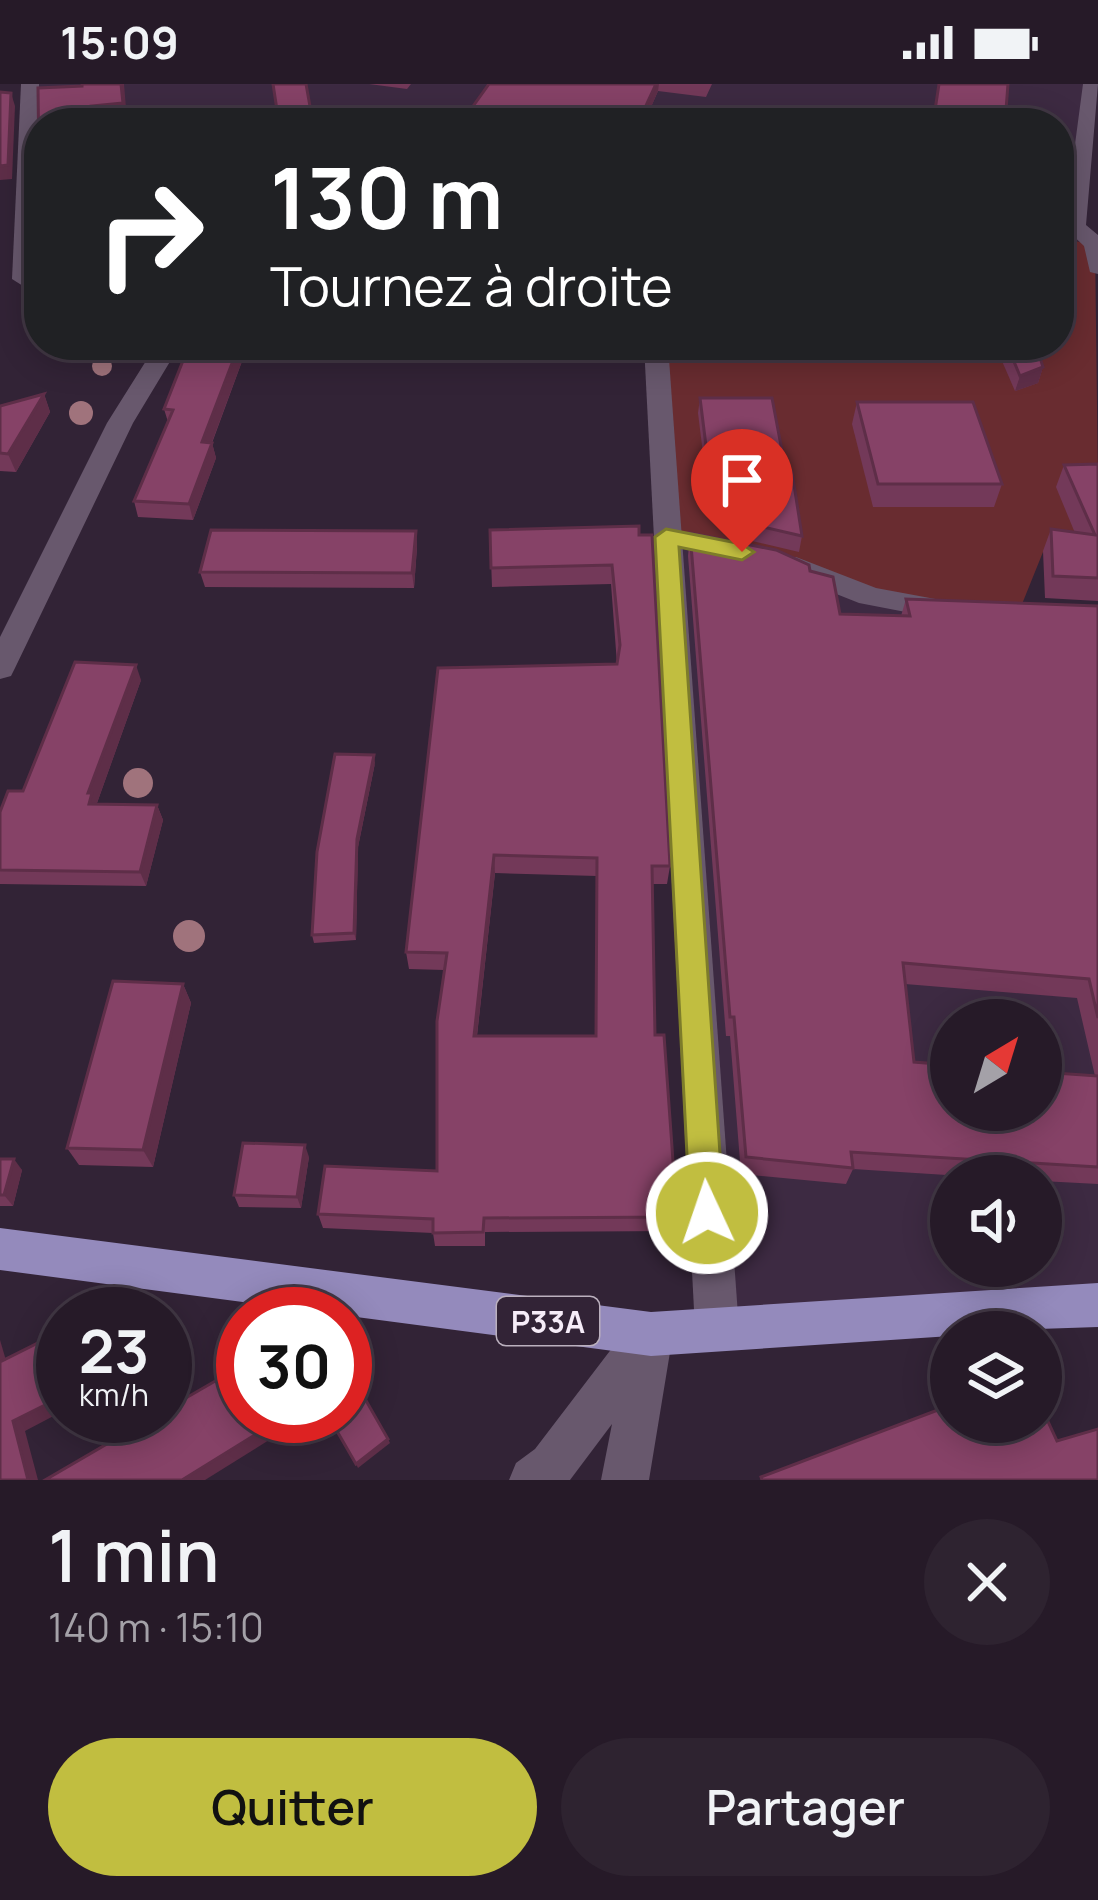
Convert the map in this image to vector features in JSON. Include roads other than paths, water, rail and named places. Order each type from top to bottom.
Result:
[{"type":"main road","name":"P33A","points":[[0,1250],[651,1334],[1098,1305]]},
{"type":"street","points":[[1092,84],[1075,227],[1097,252]]},
{"type":"street","points":[[21,281],[24,215]]},
{"type":"street","points":[[0,668],[9,638],[120,423],[160,360]]},
{"type":"street","points":[[658,360],[678,539],[717,1330]]},
{"type":"street","points":[[758,555],[781,560],[850,592],[904,607],[972,611]]},
{"type":"street","points":[[533,1480],[552,1466],[651,1334]]},
{"type":"street","points":[[626,1480],[651,1334]]}]
